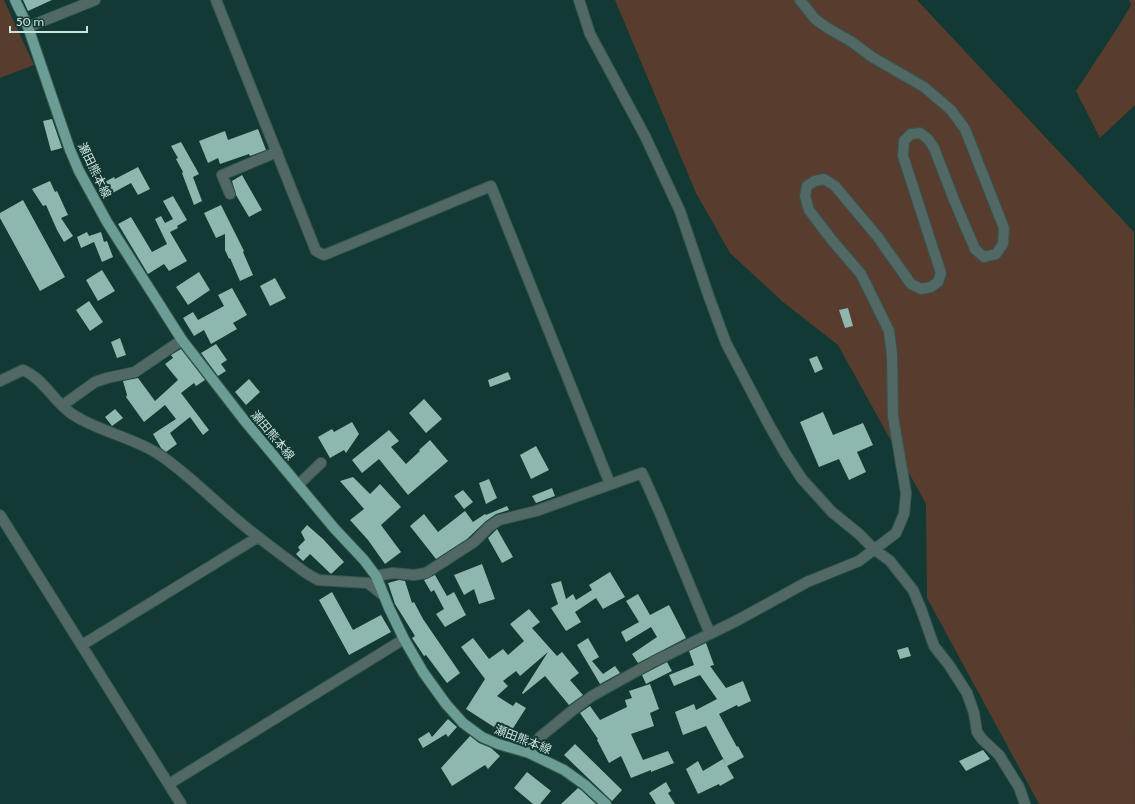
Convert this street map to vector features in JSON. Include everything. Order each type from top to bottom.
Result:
[{"type":"main road","name":"瀬田熊本線","points":[[15,0],[28,27],[79,172],[107,222],[158,305],[182,340],[244,420],[376,576],[383,595],[404,638],[423,672],[446,704],[463,723],[482,737],[498,744],[529,753],[564,770],[585,785],[606,804]]},
{"type":"street","points":[[28,27],[95,0]]},
{"type":"street","points":[[216,0],[316,251],[324,255],[491,186],[610,484]]},
{"type":"street","points":[[579,0],[590,34],[645,136],[680,211],[724,337],[764,416],[802,479],[832,512],[890,561],[913,590],[934,646],[949,665],[966,693],[974,713],[977,732],[982,740],[999,755],[1019,787],[1025,804]]},
{"type":"street","points":[[529,753],[540,737],[592,696],[653,662],[738,620],[807,582],[859,561],[896,533],[904,514],[906,493],[893,416],[892,354],[889,331],[861,274],[831,239],[809,210],[804,196],[807,186],[815,181],[824,179],[835,186],[877,236],[912,284],[921,289],[931,287],[938,282],[940,273],[903,156],[904,141],[911,134],[920,133],[928,139],[934,148],[975,249],[984,257],[996,254],[1003,244],[1004,228],[965,129],[951,110],[924,87],[872,57],[852,42],[815,19],[800,0]]},
{"type":"street","points":[[230,194],[222,175],[277,152]]},
{"type":"street","points":[[63,405],[95,382],[135,372],[182,340]]},
{"type":"street","points":[[0,382],[23,370],[33,374],[70,413],[84,421],[122,436],[158,454],[190,477],[229,513],[306,573],[318,580],[368,583],[383,595]]},
{"type":"street","points":[[298,485],[322,463]]},
{"type":"street","points":[[376,576],[392,573],[426,573],[474,542],[490,526],[499,520],[528,513],[642,473],[710,634]]},
{"type":"street","points":[[0,515],[181,804]]},
{"type":"street","points":[[82,645],[258,537]]},
{"type":"street","points":[[169,784],[404,638]]},
{"type":"shaded area","points":[[0,0],[4,0],[34,65],[0,78]]},
{"type":"shaded area","points":[[615,0],[917,0],[1134,232],[1135,804],[1039,804],[927,598],[926,504],[838,345],[783,302],[730,253],[696,193]]},
{"type":"shaded area","points":[[1129,0],[1135,0],[1135,105],[1100,138],[1076,91],[1131,5]]},
{"type":"building","points":[[23,0],[52,0],[28,11]]},
{"type":"building","points":[[52,119],[62,148],[51,151],[43,121]]},
{"type":"building","points":[[258,129],[266,150],[220,164],[218,158],[208,163],[199,141],[225,131],[228,140]]},
{"type":"building","points":[[181,142],[199,174],[193,177],[202,201],[194,205],[182,173],[183,172],[176,159],[178,158],[171,146]]},
{"type":"building","points":[[138,167],[150,189],[138,195],[131,183],[107,196],[101,184],[114,177],[115,179]]},
{"type":"building","points":[[242,175],[262,210],[249,217],[236,195],[232,181]]},
{"type":"building","points":[[50,181],[55,192],[57,191],[68,215],[61,218],[73,236],[64,242],[46,205],[43,206],[32,189]]},
{"type":"building","points":[[173,196],[187,220],[177,226],[178,228],[170,232],[187,261],[169,271],[164,264],[148,274],[118,224],[131,217],[152,252],[167,244],[155,219],[161,216],[165,223],[173,219],[163,201]]},
{"type":"building","points":[[23,200],[65,277],[40,291],[0,218],[0,213]]},
{"type":"building","points":[[221,205],[244,251],[243,252],[253,275],[240,281],[225,250],[225,234],[216,238],[204,213]]},
{"type":"building","points":[[87,232],[89,236],[101,232],[104,242],[107,241],[113,257],[102,262],[94,242],[81,248],[77,237]]},
{"type":"building","points":[[102,270],[115,291],[98,301],[86,280]]},
{"type":"building","points":[[199,272],[210,290],[188,305],[176,287]]},
{"type":"building","points":[[275,278],[286,298],[270,306],[260,286]]},
{"type":"building","points":[[232,288],[247,315],[233,323],[237,329],[211,344],[204,330],[194,336],[183,318],[193,312],[198,320],[224,306],[218,295]]},
{"type":"building","points":[[89,301],[103,322],[90,331],[76,310]]},
{"type":"building","points":[[848,308],[853,326],[845,328],[839,310]]},
{"type":"building","points":[[120,338],[126,355],[117,358],[111,342]]},
{"type":"building","points":[[216,344],[227,360],[221,364],[226,371],[218,376],[201,353]]},
{"type":"building","points":[[181,349],[205,380],[196,386],[194,383],[181,393],[209,430],[203,435],[190,417],[170,433],[177,444],[166,452],[161,448],[153,434],[176,419],[165,405],[144,422],[126,397],[127,395],[123,381],[138,378],[155,401],[178,380],[165,364],[173,358],[171,355]]},
{"type":"building","points":[[817,356],[823,369],[815,373],[809,359]]},
{"type":"building","points":[[508,372],[511,379],[490,387],[488,380]]},
{"type":"building","points":[[249,379],[260,392],[246,405],[235,392]]},
{"type":"building","points":[[424,399],[442,419],[426,433],[409,413]]},
{"type":"building","points":[[115,409],[123,418],[112,426],[105,417]]},
{"type":"building","points":[[823,412],[833,435],[863,423],[873,445],[857,452],[866,472],[849,480],[839,459],[819,467],[800,422]]},
{"type":"building","points":[[352,422],[359,434],[346,453],[344,450],[330,458],[318,437],[332,429],[334,432]]},
{"type":"building","points":[[389,430],[399,441],[391,447],[406,464],[430,440],[448,461],[408,495],[379,459],[362,473],[352,460]]},
{"type":"building","points":[[536,446],[549,470],[531,479],[520,455]]},
{"type":"building","points":[[353,477],[370,494],[380,484],[401,507],[381,525],[401,552],[385,564],[368,540],[350,520],[364,509],[340,481]]},
{"type":"building","points":[[489,479],[497,498],[486,504],[479,483]]},
{"type":"building","points":[[552,488],[555,496],[536,503],[532,496]]},
{"type":"building","points":[[463,490],[473,502],[464,509],[454,496]]},
{"type":"building","points":[[507,506],[509,510],[496,514],[486,521],[467,539],[436,559],[410,526],[424,514],[438,532],[465,511],[473,522],[485,514],[486,515]]},
{"type":"building","points":[[307,525],[323,539],[344,562],[331,574],[310,554],[303,561],[296,554],[300,550],[298,547],[305,540],[301,532]]},
{"type":"building","points":[[497,529],[513,557],[502,563],[488,538]]},
{"type":"building","points":[[482,564],[495,599],[479,604],[474,589],[464,595],[454,575]]},
{"type":"building","points":[[610,572],[625,597],[603,609],[596,598],[575,612],[581,622],[566,631],[551,608],[558,604],[551,584],[561,581],[566,599],[573,594],[576,600],[592,590],[589,585]]},
{"type":"building","points":[[435,575],[447,596],[454,592],[466,615],[445,627],[436,614],[444,609],[434,590],[431,592],[424,580]]},
{"type":"building","points":[[399,580],[405,581],[412,603],[414,602],[423,619],[460,673],[447,683],[426,655],[424,656],[412,638],[415,636],[395,604],[388,583]]},
{"type":"building","points":[[332,592],[353,630],[381,615],[391,632],[349,655],[319,600]]},
{"type":"building","points":[[638,594],[650,615],[669,605],[686,638],[638,663],[632,654],[657,637],[651,627],[626,642],[621,632],[639,622],[626,601]]},
{"type":"building","points":[[529,609],[540,622],[532,628],[557,656],[562,652],[579,673],[570,680],[583,695],[569,705],[545,676],[523,694],[522,693],[548,652],[520,676],[516,671],[503,681],[508,686],[497,696],[513,706],[516,702],[526,708],[508,736],[466,709],[485,679],[461,647],[473,638],[489,659],[503,649],[508,655],[524,641],[510,624]]},
{"type":"building","points":[[588,638],[599,657],[592,661],[603,674],[615,666],[620,673],[600,684],[577,645]]},
{"type":"building","points":[[706,643],[714,665],[710,666],[726,688],[743,681],[751,701],[738,707],[737,705],[719,714],[744,757],[727,766],[706,726],[683,735],[675,712],[694,704],[696,710],[717,699],[700,675],[674,686],[669,675],[694,665],[689,651]]},
{"type":"building","points":[[908,647],[911,656],[900,659],[897,650]]},
{"type":"building","points":[[667,662],[672,671],[646,684],[642,675]]},
{"type":"building","points":[[650,684],[659,709],[650,713],[654,726],[631,734],[643,760],[668,751],[674,763],[631,778],[621,756],[609,763],[597,740],[598,739],[580,713],[590,706],[600,720],[627,707],[625,700],[632,698],[629,691]]},
{"type":"building","points":[[448,719],[457,727],[448,737],[446,734],[423,748],[418,739],[429,732],[432,737]]},
{"type":"building","points":[[470,736],[479,743],[491,748],[500,756],[488,769],[485,765],[452,786],[441,768]]},
{"type":"building","points":[[575,744],[622,790],[612,801],[564,755]]},
{"type":"building","points":[[983,750],[990,759],[966,771],[959,761]]},
{"type":"building","points":[[723,759],[734,778],[720,786],[719,784],[698,794],[686,769],[698,761],[703,771]]},
{"type":"building","points":[[527,772],[551,791],[540,804],[533,804],[514,788]]},
{"type":"building","points":[[666,782],[671,791],[668,793],[675,804],[656,804],[649,793]]},
{"type":"building","points":[[578,788],[581,790],[596,804],[561,804]]}]
